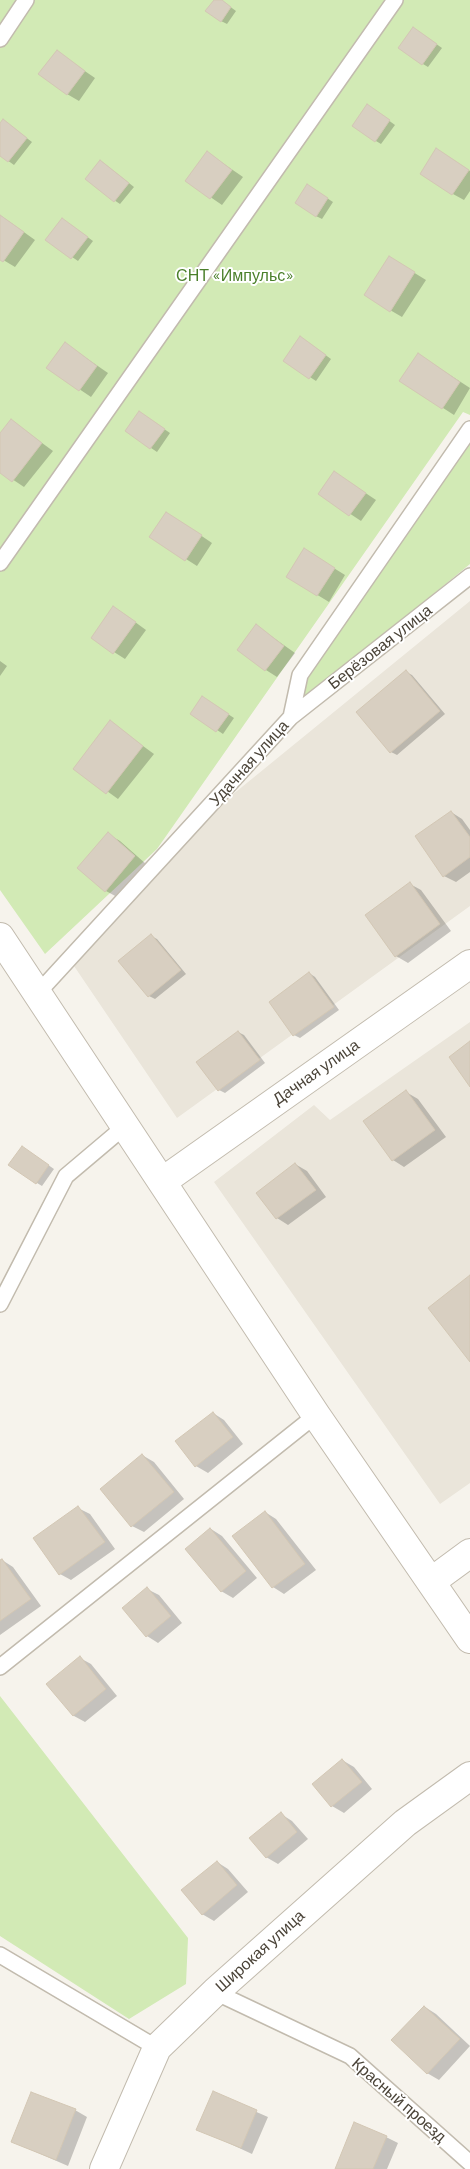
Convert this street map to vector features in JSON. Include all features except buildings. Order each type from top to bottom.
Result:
[{"type":"street","points":[[0,937],[316,1415],[432,1581],[470,1639]]},
{"type":"street","name":"Дачная улица","points":[[163,1181],[470,964]]},
{"type":"street","points":[[432,1581],[470,1553]]},
{"type":"street","name":"Широкая улица","points":[[104,2169],[157,2048],[215,1992],[405,1824],[470,1776]]},
{"type":"lane","points":[[0,39],[26,0]]},
{"type":"lane","points":[[0,562],[395,0]]},
{"type":"lane","name":"Удачная улица","points":[[37,994],[291,717],[300,675],[470,429]]},
{"type":"lane","name":"Берёзовая улица","points":[[291,717],[470,576]]},
{"type":"lane","points":[[0,1304],[66,1176],[124,1127]]},
{"type":"lane","points":[[0,1667],[316,1415]]},
{"type":"lane","points":[[0,1955],[157,2048]]},
{"type":"lane","name":"Красный проезд","points":[[215,1992],[350,2056],[470,2163]]},
{"type":"shaded area","points":[[470,601],[470,906],[177,1118],[74,966],[226,800]]},
{"type":"shaded area","points":[[470,1022],[470,1483],[440,1504],[214,1182],[314,1105],[330,1120]]},
{"type":"green space","name":"СНТ «Импульс»","points":[[0,0],[470,0],[470,415],[463,412],[157,849],[45,954],[0,890]]},
{"type":"green space","points":[[470,442],[470,564],[298,705],[305,677]]},
{"type":"green space","points":[[0,1696],[188,1938],[186,1984],[129,2019],[0,1936]]}]
